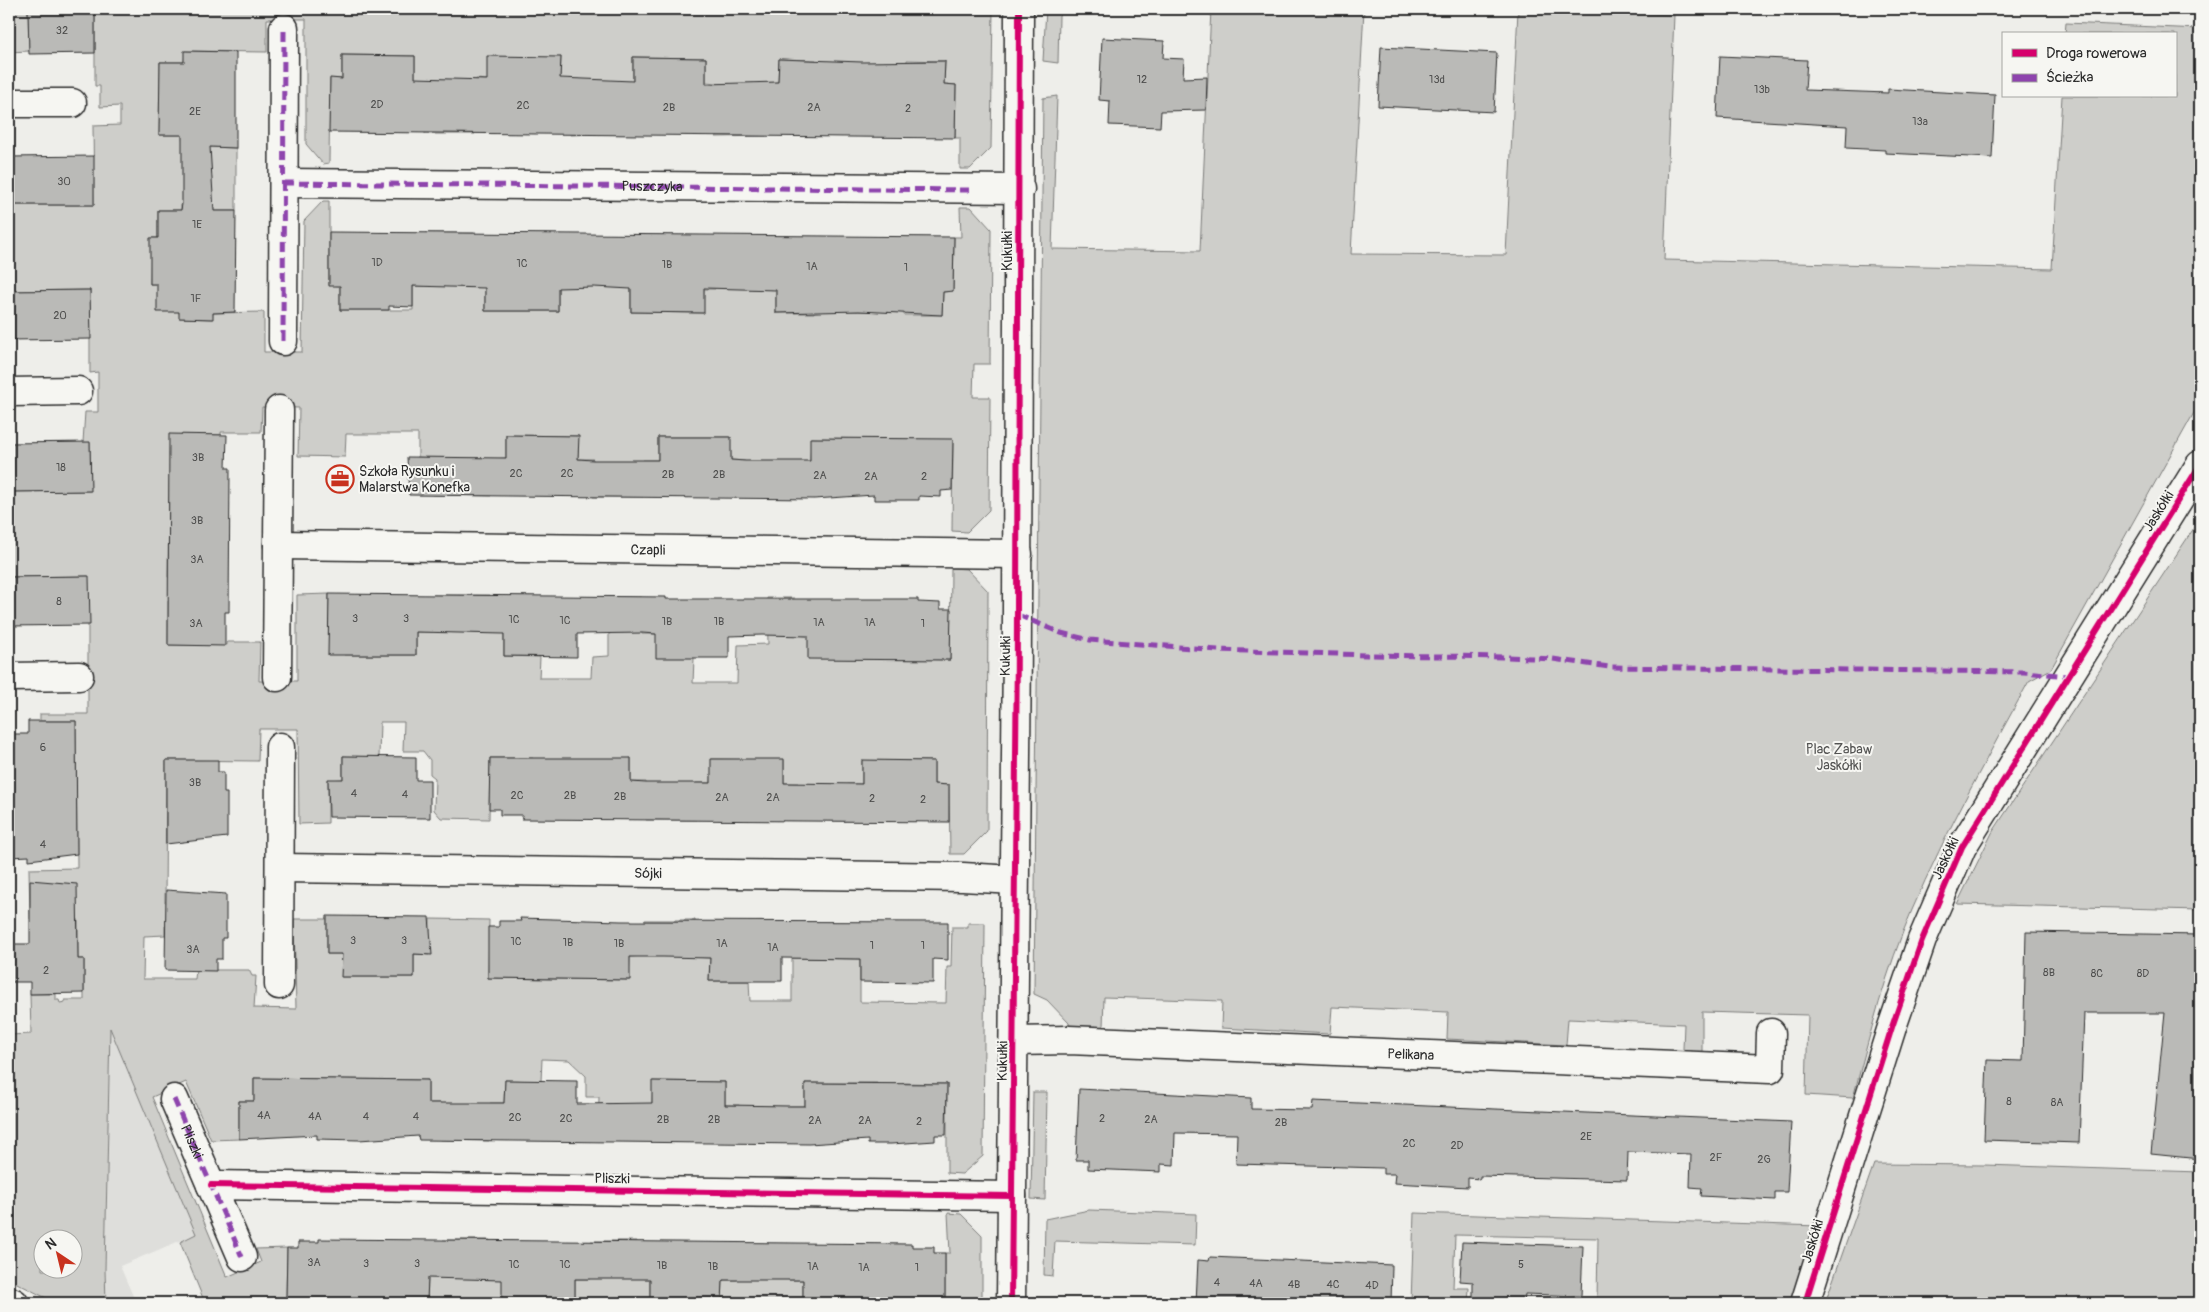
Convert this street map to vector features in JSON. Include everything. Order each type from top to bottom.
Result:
[{"type":"street","name":"Kukułki","points":[[1011,1303],[1015,1041],[1014,880],[1020,189],[1019,9]]},
{"type":"street","points":[[283,341],[284,28]]},
{"type":"street","points":[[9,103],[72,103]]},
{"type":"street","name":"Puszczyka","points":[[284,183],[1020,189]]},
{"type":"street","points":[[9,392],[78,391]]},
{"type":"street","points":[[277,677],[279,410]]},
{"type":"street","name":"Jaskółki","points":[[1805,1303],[1913,966],[1962,847],[2200,465]]},
{"type":"street","name":"Czapli","points":[[278,546],[1018,554]]},
{"type":"street","points":[[9,677],[79,676]]},
{"type":"street","points":[[279,985],[280,747]]},
{"type":"street","name":"Sójki","points":[[280,868],[963,877],[1014,880]]},
{"type":"street","name":"Pelikana","points":[[1015,1041],[1069,1040],[1770,1069],[1771,1033]]},
{"type":"street","name":"Pliszki","points":[[174,1099],[242,1257]]},
{"type":"street","name":"Pliszki","points":[[211,1185],[1012,1196]]},
{"type":"street","points":[[9,1301],[14,1303]]},
{"type":"shaded area","points":[[110,1026],[196,1234],[120,1266],[136,1303],[106,1303]]},
{"type":"green space","points":[[9,9],[28,9],[29,51],[9,52]]},
{"type":"green space","points":[[95,9],[993,9],[991,148],[970,169],[960,169],[960,138],[955,138],[956,85],[944,84],[945,61],[907,60],[907,68],[817,67],[816,60],[779,59],[778,82],[767,83],[766,136],[716,137],[717,83],[706,82],[706,58],[633,57],[633,81],[597,134],[570,135],[572,82],[560,81],[561,57],[487,80],[476,79],[475,134],[425,134],[426,80],[415,80],[415,56],[342,55],[342,79],[330,79],[329,163],[323,164],[306,144],[306,19],[267,19],[267,52],[185,51],[184,62],[160,62],[159,135],[182,135],[183,146],[236,148],[236,211],[214,211],[213,204],[181,204],[181,210],[158,210],[158,238],[151,238],[150,284],[157,284],[179,312],[180,318],[212,319],[213,313],[264,312],[264,352],[302,352],[304,221],[323,201],[329,201],[329,285],[340,286],[340,310],[413,310],[413,286],[425,286],[425,233],[474,233],[474,287],[485,287],[485,311],[558,311],[558,288],[570,234],[631,289],[631,312],[703,313],[704,289],[715,289],[715,235],[776,290],[776,313],[814,313],[814,306],[836,310],[859,311],[904,307],[904,315],[942,315],[943,292],[953,291],[954,237],[961,237],[960,207],[971,207],[991,229],[990,364],[974,364],[973,397],[990,397],[989,510],[967,532],[952,531],[953,440],[811,438],[810,461],[745,498],[745,461],[731,460],[730,437],[658,437],[658,460],[643,460],[643,497],[593,497],[593,459],[578,459],[578,436],[506,435],[506,458],[491,459],[491,496],[432,495],[433,458],[418,457],[418,434],[346,434],[345,457],[298,456],[299,408],[262,407],[261,432],[221,432],[221,435],[170,435],[168,577],[190,601],[168,601],[168,645],[227,645],[227,642],[260,642],[259,681],[297,681],[297,595],[329,594],[329,631],[344,655],[416,655],[416,632],[432,632],[432,595],[489,595],[504,633],[504,656],[540,657],[539,678],[591,678],[592,657],[609,656],[609,628],[614,597],[642,597],[642,634],[656,634],[694,658],[693,683],[737,683],[738,645],[768,644],[767,598],[794,598],[793,635],[809,636],[907,659],[950,660],[951,568],[967,569],[988,591],[987,831],[964,854],[950,854],[949,785],[934,784],[934,761],[862,761],[862,784],[847,784],[846,821],[798,820],[799,783],[784,783],[784,760],[712,759],[711,783],[696,783],[696,820],[646,820],[646,782],[631,782],[631,758],[533,781],[533,758],[490,758],[489,819],[441,818],[434,810],[435,778],[430,774],[430,760],[423,751],[403,751],[404,722],[380,722],[379,757],[343,756],[343,779],[328,780],[328,823],[299,824],[298,729],[259,729],[258,761],[166,760],[165,902],[188,903],[188,927],[165,926],[165,935],[144,936],[143,979],[195,979],[196,970],[249,970],[252,976],[256,976],[254,1008],[296,1009],[294,919],[327,919],[327,954],[342,954],[342,977],[414,977],[414,954],[429,955],[430,919],[489,920],[488,978],[629,980],[630,957],[644,956],[645,920],[695,920],[694,957],[710,958],[709,981],[749,981],[750,1001],[792,1001],[792,958],[860,959],[860,1002],[946,1003],[947,967],[951,967],[952,927],[968,927],[968,923],[985,923],[983,1156],[962,1174],[947,1173],[947,1084],[903,1083],[902,1107],[877,1106],[877,1083],[805,1083],[805,1106],[789,1106],[789,1143],[739,1105],[725,1105],[725,1082],[653,1081],[652,1104],[598,1141],[599,1097],[586,1097],[586,1076],[569,1060],[542,1059],[541,1081],[505,1080],[504,1103],[490,1103],[489,1141],[441,1140],[441,1103],[428,1103],[428,1080],[254,1078],[254,1101],[239,1101],[239,1139],[211,1140],[186,1082],[152,1097],[227,1277],[261,1262],[256,1249],[287,1248],[286,1299],[427,1301],[428,1277],[443,1240],[490,1240],[489,1277],[502,1278],[575,1302],[575,1279],[590,1279],[591,1241],[637,1241],[636,1278],[650,1279],[650,1302],[722,1303],[205,1303],[180,1242],[196,1234],[110,1028],[106,1303],[56,1303],[9,1279],[9,1035],[31,1034],[30,994],[56,994],[56,1000],[59,1000],[60,1003],[65,1002],[65,1000],[84,1000],[84,959],[78,959],[78,919],[30,919],[29,869],[77,868],[76,721],[40,721],[40,714],[88,714],[88,576],[9,577],[9,492],[90,491],[90,443],[83,442],[85,412],[98,412],[98,372],[90,373],[90,290],[9,291],[9,205],[94,205],[93,126],[120,125],[120,106],[100,107],[100,86],[95,86]]},
{"type":"green space","points":[[1046,9],[1066,9],[1059,16],[1058,63],[1043,61]]},
{"type":"green space","name":"Plac Zabaw Jaskółki","points":[[1211,9],[1364,9],[1351,254],[1506,255],[1518,10],[1674,15],[1664,260],[2052,269],[2062,98],[2176,98],[2176,32],[2065,32],[2066,23],[2200,29],[2200,402],[2051,669],[2029,681],[1953,823],[1912,910],[1894,956],[1879,1002],[1853,1098],[1806,1095],[1808,1015],[1702,1012],[1702,1054],[1688,1053],[1683,1049],[1684,1024],[1568,1019],[1566,1045],[1447,1039],[1448,1012],[1332,1007],[1330,1034],[1221,1028],[1222,1001],[1104,997],[1103,1027],[1069,1026],[1069,1023],[1047,1000],[1034,994],[1043,98],[1057,96],[1052,249],[1200,251]]},
{"type":"green space","points":[[2200,519],[2200,910],[1957,904],[1992,833]]},
{"type":"green space","points":[[1033,1092],[1047,1092],[1045,1200],[1031,1199]]},
{"type":"green space","points":[[1874,1164],[1984,1165],[2200,1172],[2200,1303],[1825,1303]]},
{"type":"green space","points":[[1089,1210],[1196,1214],[1195,1245],[1055,1241],[1053,1276],[1044,1275],[1045,1219]]},
{"type":"green space","points":[[948,1213],[961,1214],[982,1235],[982,1303],[945,1303],[945,1253],[950,1253]]},
{"type":"green space","points":[[1414,1213],[1820,1226],[1792,1303],[1597,1303],[1598,1238],[1455,1235],[1453,1288],[1469,1288],[1468,1303],[1411,1303]]},
{"type":"green space","points":[[788,1243],[788,1280],[803,1280],[803,1303],[722,1303],[723,1280],[737,1280]]},
{"type":"building","points":[[28,9],[95,9],[95,53],[29,54]]},
{"type":"building","points":[[1102,38],[1164,41],[1163,58],[1184,59],[1183,78],[1207,77],[1206,110],[1161,111],[1160,127],[1109,125],[1110,101],[1099,100]]},
{"type":"building","points":[[1381,47],[1497,53],[1494,112],[1378,106]]},
{"type":"building","points":[[184,51],[236,52],[236,148],[210,147],[214,211],[236,211],[235,312],[213,313],[213,319],[179,318],[179,312],[157,312],[157,284],[150,284],[150,238],[158,238],[158,210],[181,210],[182,204],[182,135],[159,135],[160,62],[184,62]]},
{"type":"building","points":[[342,55],[415,56],[415,78],[487,80],[487,56],[561,57],[560,78],[633,81],[633,57],[706,58],[706,84],[778,82],[779,59],[862,62],[945,61],[944,84],[956,85],[955,138],[329,132],[330,78],[342,79]]},
{"type":"building","points":[[1720,56],[1807,60],[1805,90],[1888,93],[1888,89],[1995,95],[1992,158],[1885,153],[1885,150],[1846,148],[1847,126],[1717,118]]},
{"type":"building","points":[[94,156],[94,205],[9,205],[9,157]]},
{"type":"building","points":[[329,232],[954,237],[953,291],[943,292],[942,315],[859,311],[776,313],[776,290],[704,288],[704,313],[631,312],[631,289],[594,287],[558,288],[558,311],[485,311],[485,288],[413,286],[413,307],[389,306],[389,310],[340,310],[340,286],[329,286]]},
{"type":"building","points":[[90,290],[91,339],[9,340],[9,291]]},
{"type":"building","points":[[169,434],[227,435],[226,468],[230,468],[229,612],[225,612],[225,646],[168,645]]},
{"type":"building","points":[[506,435],[579,436],[578,459],[593,460],[658,460],[658,437],[731,437],[731,460],[745,461],[810,461],[810,438],[953,439],[952,490],[941,491],[941,497],[919,496],[919,500],[874,500],[874,495],[814,499],[409,495],[407,457],[506,458]]},
{"type":"building","points":[[90,442],[91,491],[9,492],[9,443]]},
{"type":"building","points":[[89,576],[90,625],[9,626],[9,577]]},
{"type":"building","points":[[329,594],[666,597],[666,599],[918,599],[918,602],[940,603],[940,609],[951,609],[950,660],[808,659],[808,636],[762,635],[729,636],[729,658],[656,658],[656,634],[642,633],[577,634],[577,657],[504,656],[504,634],[416,632],[416,655],[328,655]]},
{"type":"building","points":[[28,721],[76,721],[77,854],[29,860],[29,856],[9,857],[9,734],[28,734]]},
{"type":"building","points":[[343,756],[416,757],[416,780],[430,780],[430,818],[329,817],[328,779],[343,779]]},
{"type":"building","points":[[490,758],[631,758],[631,782],[646,783],[711,783],[711,759],[784,759],[784,783],[862,784],[862,760],[934,761],[934,784],[949,785],[949,822],[522,819],[522,815],[500,815],[500,809],[489,809]]},
{"type":"building","points":[[166,760],[218,760],[218,772],[224,772],[224,793],[227,793],[227,837],[166,844]]},
{"type":"building","points":[[30,880],[77,884],[78,959],[84,959],[84,993],[30,994],[30,982],[9,982],[9,944],[30,944]]},
{"type":"building","points":[[166,890],[226,894],[226,938],[222,938],[222,959],[216,959],[216,971],[165,970]]},
{"type":"building","points":[[327,916],[429,917],[432,955],[414,954],[414,977],[341,977],[342,954],[327,954]]},
{"type":"building","points":[[520,918],[621,921],[948,922],[948,960],[933,959],[933,983],[860,982],[860,959],[782,958],[782,981],[709,981],[710,958],[663,957],[630,957],[630,980],[488,978],[488,927],[499,927],[499,921],[521,921]]},
{"type":"building","points":[[2026,932],[2200,935],[2200,1159],[2151,1154],[2165,1013],[2084,1013],[2079,1143],[1984,1140],[1987,1060],[2023,1061]]},
{"type":"building","points":[[254,1078],[428,1080],[428,1103],[504,1103],[505,1080],[577,1081],[577,1104],[652,1103],[652,1081],[725,1082],[725,1105],[789,1106],[805,1106],[805,1083],[947,1084],[946,1135],[935,1135],[935,1141],[891,1144],[868,1144],[868,1140],[809,1144],[419,1140],[418,1136],[359,1140],[317,1139],[317,1135],[239,1139],[239,1101],[254,1101]]},
{"type":"building","points":[[1079,1089],[1251,1098],[1251,1109],[1312,1110],[1313,1101],[1791,1122],[1787,1192],[1775,1192],[1775,1200],[1701,1196],[1702,1188],[1690,1187],[1691,1154],[1628,1152],[1627,1180],[1480,1176],[1480,1179],[1468,1178],[1468,1187],[1394,1183],[1395,1174],[1383,1174],[1383,1168],[1236,1164],[1237,1134],[1175,1133],[1174,1165],[1161,1164],[1161,1172],[1088,1169],[1088,1160],[1076,1160]]},
{"type":"building","points":[[319,1239],[912,1244],[912,1247],[934,1247],[934,1253],[945,1253],[945,1303],[803,1303],[803,1280],[723,1280],[722,1303],[650,1302],[650,1279],[575,1279],[575,1302],[502,1301],[502,1280],[428,1278],[427,1301],[286,1299],[287,1248],[298,1248],[298,1242],[319,1242]]},
{"type":"building","points":[[1462,1242],[1583,1246],[1581,1296],[1525,1294],[1524,1302],[1473,1300],[1473,1282],[1460,1281]]},
{"type":"building","points":[[1210,1257],[1392,1265],[1391,1303],[1196,1303],[1198,1260],[1209,1261]]},
{"type":"marked path","points":[[283,341],[284,28]]},
{"type":"marked path","points":[[284,183],[970,190]]},
{"type":"marked path","points":[[1018,615],[1061,633],[1090,640],[1218,650],[1508,657],[1553,659],[1609,667],[2023,672],[2069,676]]},
{"type":"marked path","points":[[174,1099],[242,1257]]},
{"type":"cycle path","points":[[1011,1303],[1017,656],[1019,9]]},
{"type":"cycle path","points":[[1805,1303],[1892,1027],[1922,940],[1962,847],[2200,465]]},
{"type":"cycle path","points":[[211,1185],[1012,1196]]},
{"type":"place","name":"Szkoła Rysunku i Malarstwa Konefka","points":[[340,479]]}]
